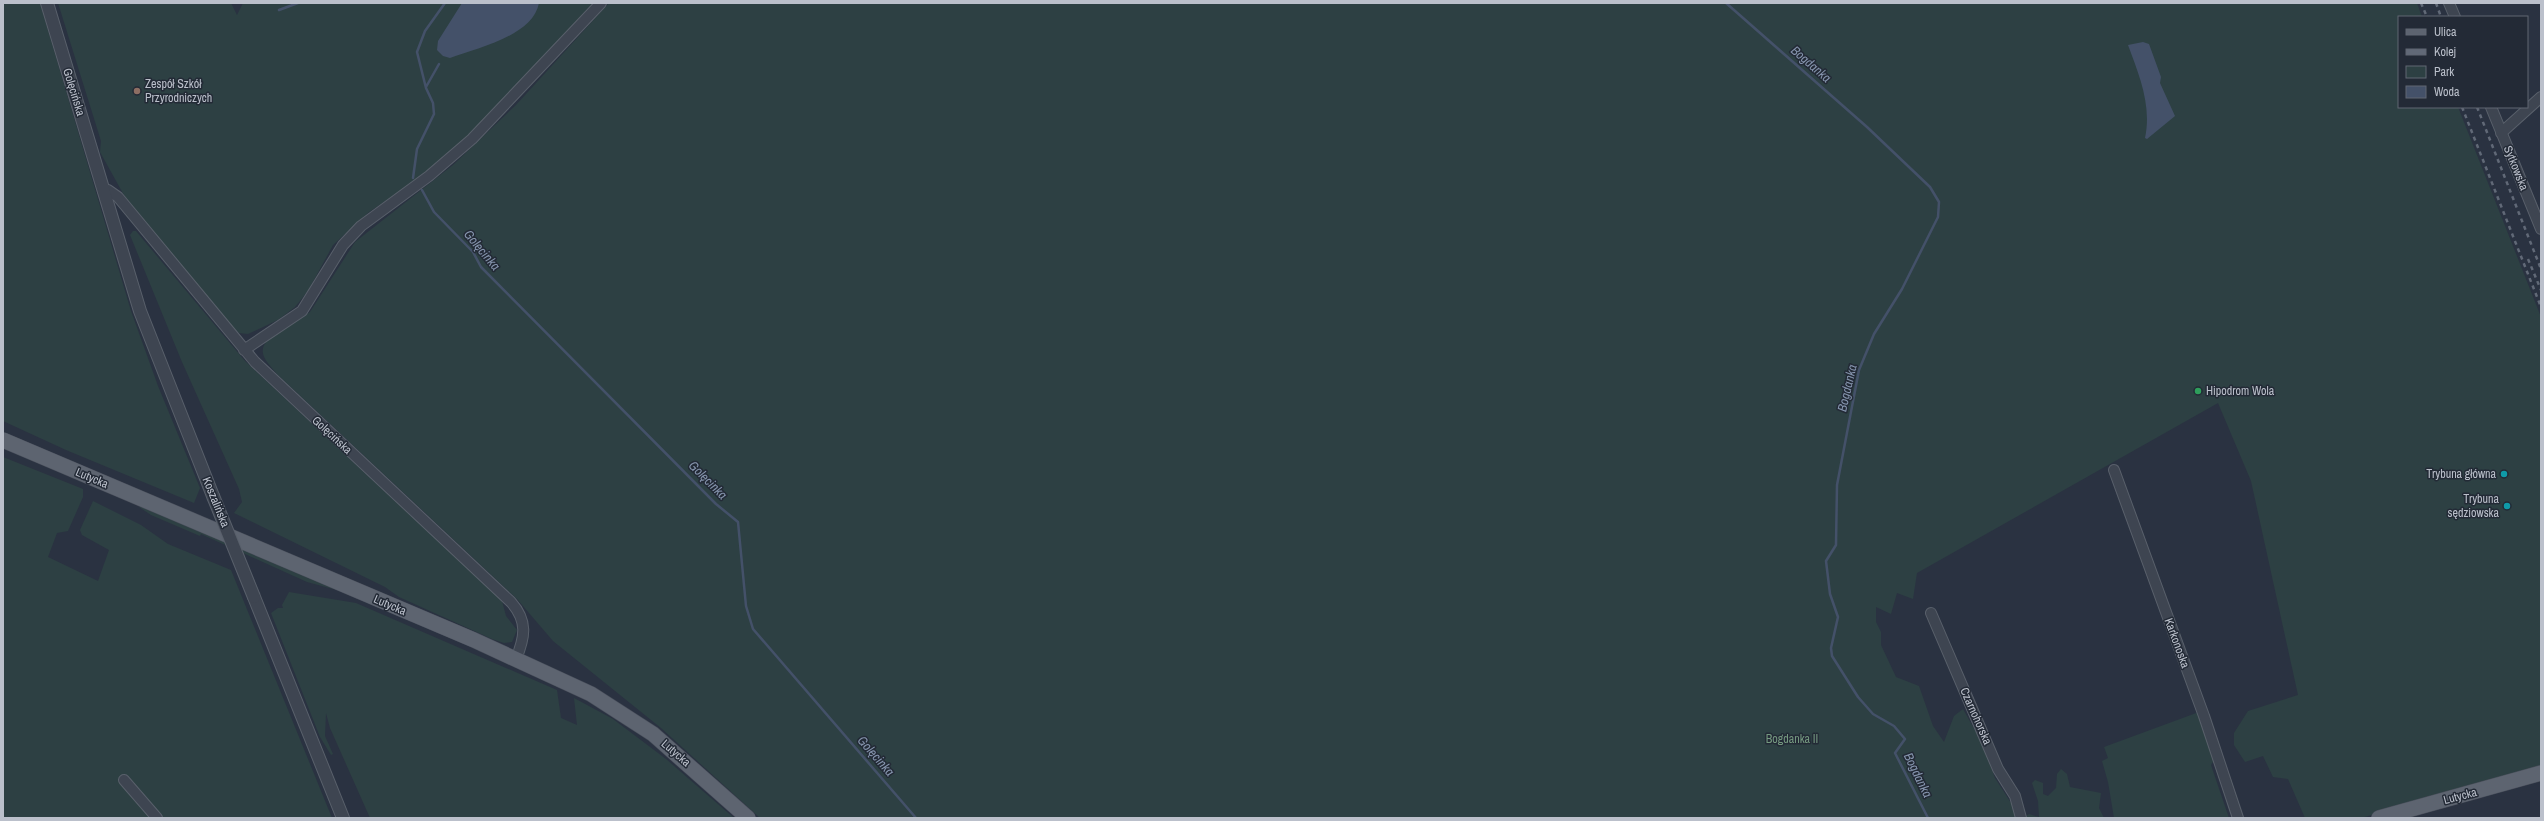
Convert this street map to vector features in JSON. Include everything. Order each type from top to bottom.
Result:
[{"type":"main road","name":"Lutycka","points":[[3,440],[516,659],[591,694],[637,722],[680,756],[748,818]]},
{"type":"main road","name":"Lutycka","points":[[2379,818],[2541,773]]},
{"type":"street","name":"Golęcińska","points":[[47,3],[102,186],[112,192],[126,208],[244,350],[511,602],[520,614],[524,626],[523,638],[516,659]]},
{"type":"street","points":[[244,350],[302,311],[342,245],[361,226],[428,176],[472,139],[601,3]]},
{"type":"street","points":[[2449,3],[2455,16]]},
{"type":"street","points":[[2502,132],[2541,97]]},
{"type":"street","name":"Sytkowska","points":[[2491,108],[2541,230]]},
{"type":"street","name":"Koszalińska","points":[[102,186],[140,311],[343,818]]},
{"type":"street","points":[[107,204],[114,202],[126,208]]},
{"type":"street","name":"Karkonoska","points":[[2114,470],[2204,716],[2238,818]]},
{"type":"street","name":"Czarnohorska","points":[[1931,614],[1998,769],[2015,796],[2021,818]]},
{"type":"street","points":[[124,780],[158,818]]},
{"type":"green space","points":[[3,3],[40,3],[131,311],[158,386],[200,488],[194,503],[66,450],[3,421]]},
{"type":"green space","points":[[58,3],[231,3],[237,15],[243,3],[593,3],[467,139],[404,189],[369,212],[333,245],[308,291],[295,307],[278,320],[248,334],[239,333],[233,328],[125,197],[100,152],[101,141]]},
{"type":"green space","name":"Bogdanka II","points":[[609,3],[2417,3],[2422,16],[2398,16],[2398,108],[2458,108],[2541,317],[2541,769],[2361,818],[2305,818],[2288,779],[2273,777],[2263,756],[2245,762],[2234,745],[2234,733],[2248,711],[2298,695],[2251,481],[2218,403],[1917,573],[1913,599],[1897,593],[1891,614],[1876,607],[1876,622],[1881,632],[1881,645],[1896,677],[1919,686],[1933,726],[1944,742],[1954,716],[1963,709],[1981,741],[1995,778],[2013,806],[2016,818],[760,818],[661,728],[553,641],[517,599],[278,375],[267,363],[263,354],[264,345],[268,340],[310,312],[355,242],[453,165],[516,105]]},
{"type":"green space","points":[[133,231],[136,231],[245,361],[502,601],[506,616],[517,630],[512,642],[504,643],[492,639],[399,597],[385,587],[234,513],[242,502],[239,489],[182,362],[130,235]]},
{"type":"green space","points":[[3,457],[83,489],[83,497],[68,531],[57,533],[48,557],[98,581],[109,550],[82,535],[80,530],[93,501],[141,525],[168,544],[231,570],[332,818],[3,818]]},
{"type":"green space","points":[[139,507],[337,590],[307,582],[201,534],[200,536],[151,515]]},
{"type":"green space","points":[[289,592],[356,603],[557,690],[561,718],[577,725],[574,698],[613,719],[666,759],[734,818],[370,818],[330,728],[326,713],[325,736],[333,754],[331,755],[320,737],[271,613],[278,608],[283,608],[282,605]]},
{"type":"green space","points":[[2199,712],[2214,760],[2211,765],[2229,818],[2114,818],[2108,782],[2102,761],[2108,758],[2104,747]]},
{"type":"green space","points":[[2061,769],[2067,774],[2070,787],[2101,793],[2099,808],[2104,818],[2024,818],[2029,814],[2039,817],[2038,801],[2032,783],[2035,780],[2043,783],[2043,794],[2048,796],[2056,788],[2057,774]]},
{"type":"water","points":[[462,3],[539,3],[535,14],[526,24],[515,32],[488,45],[450,58],[443,56],[437,50],[438,41]]},
{"type":"water","points":[[2143,42],[2149,44],[2161,77],[2160,83],[2175,116],[2147,139],[2145,138],[2147,126],[2146,102],[2140,79],[2128,45]]},
{"type":"waterway","points":[[279,10],[298,3]]},
{"type":"waterway","name":"Golęcinka","points":[[413,178],[417,149],[434,114],[433,103],[426,88],[417,52],[425,31],[445,3]]},
{"type":"waterway","name":"Bogdanka","points":[[1726,3],[1867,127],[1930,187],[1939,202],[1938,217],[1902,289],[1874,334],[1859,370],[1837,485],[1836,545],[1826,561],[1830,594],[1838,617],[1831,648],[1832,656],[1858,697],[1873,714],[1894,726],[1905,739],[1895,753],[1928,818]]},
{"type":"waterway","points":[[426,87],[439,64]]},
{"type":"waterway","name":"Golęcinka","points":[[422,190],[434,212],[473,252],[481,267],[716,504],[738,522],[746,606],[753,629],[916,818]]},
{"type":"railway","points":[[2421,3],[2427,16]]},
{"type":"railway","points":[[2436,3],[2441,16]]},
{"type":"railway","points":[[2462,108],[2541,307]]},
{"type":"railway","points":[[2477,108],[2541,269]]},
{"type":"railway","points":[[2528,259],[2541,290]]},
{"type":"place","name":"Zespół Szkół Przyrodniczych","points":[[137,91]]},
{"type":"place","name":"Hipodrom Wola","points":[[2198,391]]},
{"type":"place","name":"Trybuna główna","points":[[2504,474]]},
{"type":"place","name":"Trybuna sędziowska","points":[[2507,506]]}]
